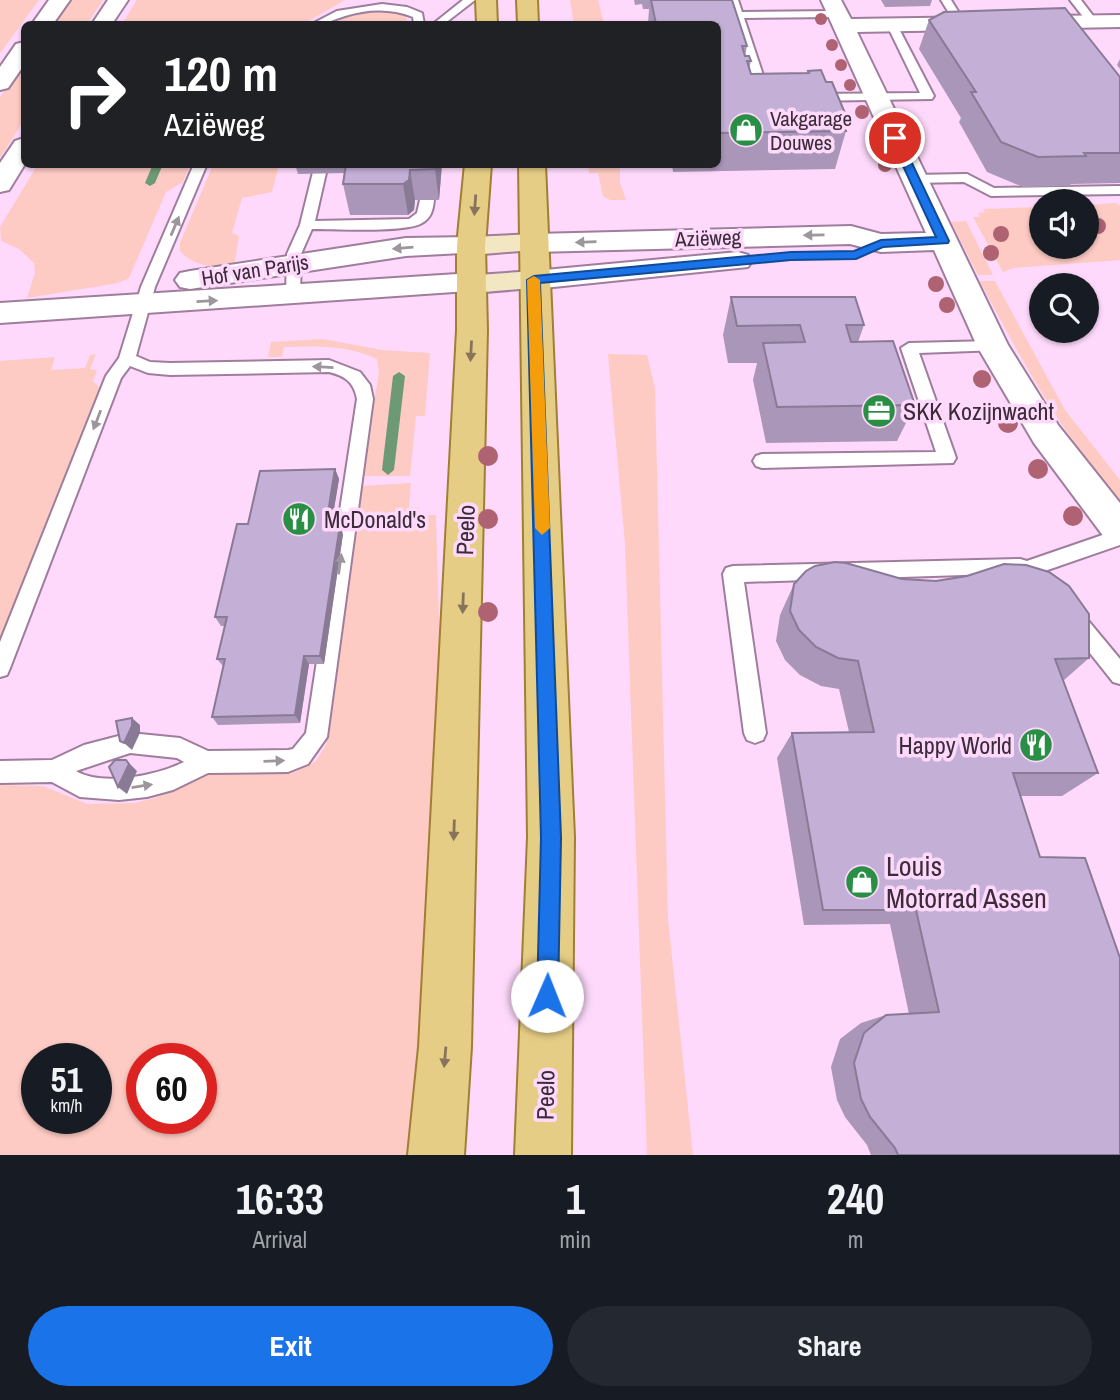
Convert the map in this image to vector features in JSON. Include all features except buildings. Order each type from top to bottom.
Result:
[{"type":"main road","points":[[486,0],[487,21]]},
{"type":"main road","points":[[527,0],[528,21]]},
{"type":"main road","name":"Peelo","points":[[436,1155],[446,1047],[472,265],[478,168]]},
{"type":"main road","name":"Peelo","points":[[533,168],[551,838],[543,1155]]},
{"type":"main road","points":[[472,265],[534,262]]},
{"type":"street","points":[[45,21],[60,0]]},
{"type":"street","points":[[104,21],[118,0]]},
{"type":"street","points":[[837,13],[892,25],[961,24],[1049,28],[1092,21],[1120,21]]},
{"type":"street","points":[[837,13],[993,346],[1046,434],[1120,530]]},
{"type":"street","points":[[0,83],[21,53]]},
{"type":"street","points":[[0,184],[21,151]]},
{"type":"street","name":"Aziëweg","points":[[534,262],[856,255],[881,243],[944,241]]},
{"type":"street","name":"Hof van Parijs","points":[[0,313],[145,296],[294,264],[405,247],[472,265]]},
{"type":"street","name":"Hof van Parijs","points":[[145,296],[293,296],[472,265]]},
{"type":"lane","points":[[442,21],[470,0]]},
{"type":"lane","points":[[733,0],[765,99],[779,99]]},
{"type":"lane","points":[[946,0],[961,24]]},
{"type":"lane","points":[[1075,0],[1092,21]]},
{"type":"lane","points":[[322,21],[342,10],[374,1],[388,1],[410,7],[418,15],[419,21]]},
{"type":"lane","points":[[738,15],[837,13]]},
{"type":"lane","points":[[806,98],[928,96],[892,25]]},
{"type":"lane","points":[[0,668],[114,376],[127,359],[145,296],[199,168]]},
{"type":"lane","points":[[293,296],[294,254],[307,225],[320,168]]},
{"type":"lane","points":[[914,179],[967,178],[990,192],[1120,190]]},
{"type":"lane","points":[[307,225],[411,223],[419,220],[426,212],[427,200]]},
{"type":"lane","points":[[762,461],[947,458],[909,348],[993,346]]},
{"type":"lane","points":[[54,771],[80,786],[119,789],[147,786],[173,779],[205,762],[288,761],[300,757],[316,737],[365,399],[364,387],[359,378],[329,366],[170,369],[148,367],[127,359]]},
{"type":"lane","points":[[755,733],[733,574],[1033,567],[1120,537]]},
{"type":"lane","points":[[1033,567],[1120,675]]},
{"type":"lane","points":[[0,772],[54,771],[84,756],[130,743],[180,748],[205,762]]},
{"type":"shaded area","points":[[0,0],[39,0],[21,21],[0,53]]},
{"type":"shaded area","points":[[70,0],[103,0],[89,21],[54,21]]},
{"type":"shaded area","points":[[137,0],[345,0],[308,21],[124,21]]},
{"type":"shaded area","points":[[570,0],[598,0],[603,21],[574,21]]},
{"type":"shaded area","points":[[368,8],[401,11],[407,19],[406,21],[339,21]]},
{"type":"shaded area","points":[[21,67],[21,125],[0,158],[0,97]]},
{"type":"shaded area","points":[[36,168],[189,168],[183,182],[166,192],[129,278],[118,283],[27,298],[35,273],[34,263],[19,249],[1,241],[0,227]]},
{"type":"shaded area","points":[[212,168],[278,168],[272,192],[242,198],[232,233],[239,236],[234,267],[198,263],[180,251],[180,243]]},
{"type":"shaded area","points":[[588,168],[620,168],[620,183],[626,200],[610,200],[603,196],[598,173],[589,173]]},
{"type":"shaded area","points":[[1116,203],[1120,206],[1120,260],[1014,268],[1003,272],[973,217],[980,217],[978,213],[985,212],[983,209],[1029,207],[1029,259],[1099,259],[1099,204]]},
{"type":"shaded area","points":[[966,221],[993,275],[978,275],[951,222]]},
{"type":"shaded area","points":[[980,281],[995,281],[1065,410],[1120,480],[1120,504],[1080,451],[1044,396]]},
{"type":"shaded area","points":[[323,339],[382,350],[430,353],[425,416],[416,416],[410,476],[362,476],[379,372],[377,359],[355,351],[320,347],[284,347],[282,357],[268,357],[271,342]]},
{"type":"shaded area","points":[[96,354],[90,369],[97,370],[93,381],[101,389],[0,641],[0,361],[55,357],[51,370],[85,368],[90,355]]},
{"type":"shaded area","points":[[608,354],[647,355],[655,388],[668,919],[693,1155],[647,1155],[625,544]]},
{"type":"shaded area","points":[[411,483],[409,507],[419,507],[418,515],[436,515],[439,621],[444,668],[416,1155],[0,1155],[0,785],[43,786],[87,804],[135,803],[155,798],[209,775],[295,772],[316,761],[326,745],[360,486]]},
{"type":"waterway","points":[[150,183],[156,168]]},
{"type":"waterway","points":[[388,470],[399,376]]},
{"type":"slow traffic","points":[[534,280],[542,528]]},
{"type":"place","name":"Vakgarage Douwes","points":[[746,130]]},
{"type":"place","name":"SKK Kozijnwacht","points":[[879,411]]},
{"type":"place","name":"McDonald's","points":[[299,519]]},
{"type":"place","name":"Happy World","points":[[1036,745]]},
{"type":"place","name":"Louis Motorrad Assen","points":[[862,882]]},
{"type":"route","points":[[547,996],[551,838],[534,280],[791,256],[856,255],[881,243],[944,241],[895,138]]}]
